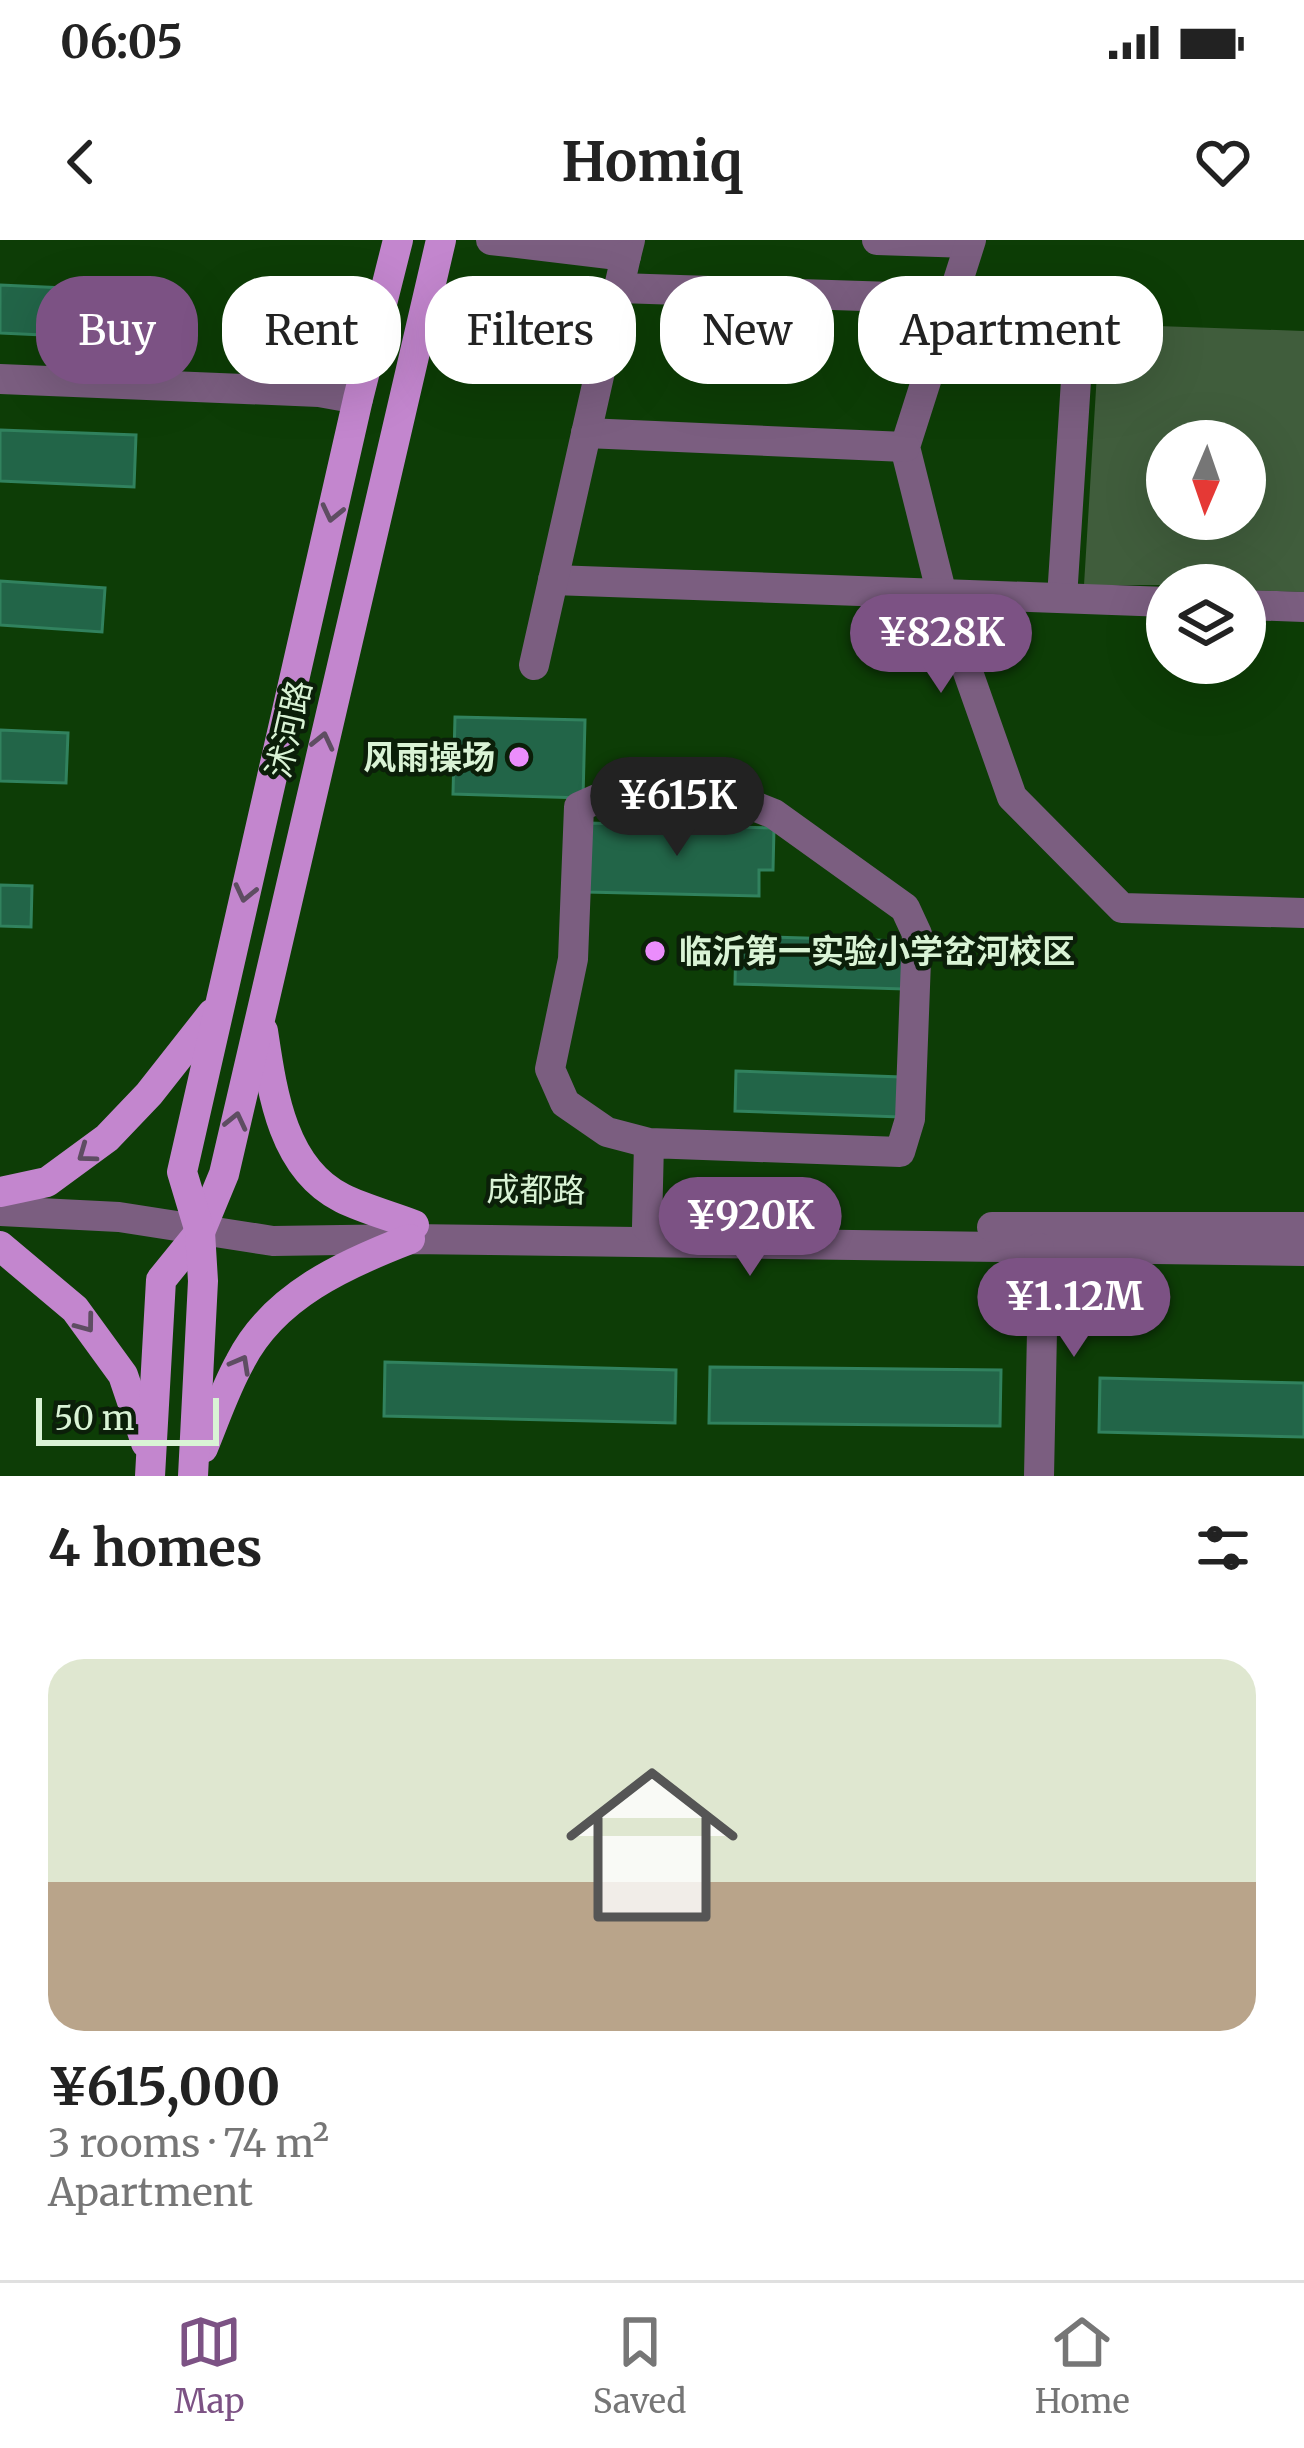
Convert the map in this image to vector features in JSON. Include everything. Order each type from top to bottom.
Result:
[{"type":"main road","name":"沭河路","points":[[193,1473],[203,1281],[200,1232],[182,1172],[398,240]]},
{"type":"main road","name":"沭河路","points":[[151,1468],[160,1280],[200,1232],[224,1174],[442,240]]},
{"type":"main road","points":[[0,1192],[46,1182],[107,1138],[149,1094],[219,1004]]},
{"type":"main road","points":[[260,1014],[273,1098],[303,1167],[339,1197],[412,1232]]},
{"type":"main road","points":[[193,1473],[242,1357],[288,1301],[350,1262],[412,1232]]},
{"type":"main road","points":[[0,1246],[75,1309],[123,1375],[151,1468]]},
{"type":"street","points":[[491,240],[628,248]]},
{"type":"street","points":[[877,240],[970,242],[959,276]]},
{"type":"street","points":[[636,289],[858,296]]},
{"type":"street","points":[[0,379],[319,392],[358,399]]},
{"type":"street","points":[[533,664],[597,384]]},
{"type":"street","points":[[925,384],[905,447],[941,594],[1012,797],[1122,908],[1304,914]]},
{"type":"street","points":[[1062,598],[1076,384]]},
{"type":"street","points":[[586,433],[905,447]]},
{"type":"street","points":[[553,580],[1146,601]]},
{"type":"street","points":[[1266,606],[1304,607]]},
{"type":"street","points":[[597,799],[749,804],[774,814],[905,908],[917,934],[910,1119],[905,1136],[900,1152],[649,1143],[607,1132],[565,1103],[550,1069],[573,959],[579,807],[597,799]]},
{"type":"street","points":[[647,1227],[649,1143]]},
{"type":"street","name":"成都路","points":[[0,1211],[119,1216],[200,1232]]},
{"type":"street","name":"成都路","points":[[0,1228],[116,1236],[200,1232],[274,1221],[412,1232],[1304,1251]]},
{"type":"street","name":"成都路","points":[[412,1232],[647,1227],[1304,1227]]},
{"type":"street","points":[[1039,1248],[1043,1283],[1039,1476]]},
{"type":"green space","points":[[1163,326],[1304,331],[1304,592],[1266,591],[1266,564],[1146,564],[1146,585],[1084,585],[1096,384],[1163,384]]},
{"type":"building","points":[[0,285],[36,287],[36,335],[0,333]]},
{"type":"building","points":[[0,430],[136,435],[134,487],[0,481]]},
{"type":"building","points":[[0,581],[105,588],[102,632],[0,625]]},
{"type":"building","name":"风雨操场","points":[[455,717],[585,720],[583,798],[453,794]]},
{"type":"building","points":[[0,730],[68,733],[66,783],[0,781]]},
{"type":"building","points":[[588,823],[774,828],[773,870],[759,870],[759,896],[586,892]]},
{"type":"building","points":[[0,885],[32,886],[31,927],[0,926]]},
{"type":"building","points":[[736,936],[905,941],[904,989],[735,984]]},
{"type":"building","points":[[736,1071],[901,1077],[900,1117],[735,1111]]},
{"type":"building","points":[[385,1362],[676,1370],[675,1423],[384,1416]]},
{"type":"building","points":[[710,1367],[1001,1370],[1000,1426],[709,1423]]},
{"type":"building","points":[[1100,1378],[1304,1383],[1304,1437],[1099,1432]]},
{"type":"place","name":"风雨操场","points":[[519,757]]},
{"type":"place","name":"临沂第一实验小学岔河校区","points":[[655,951]]}]
